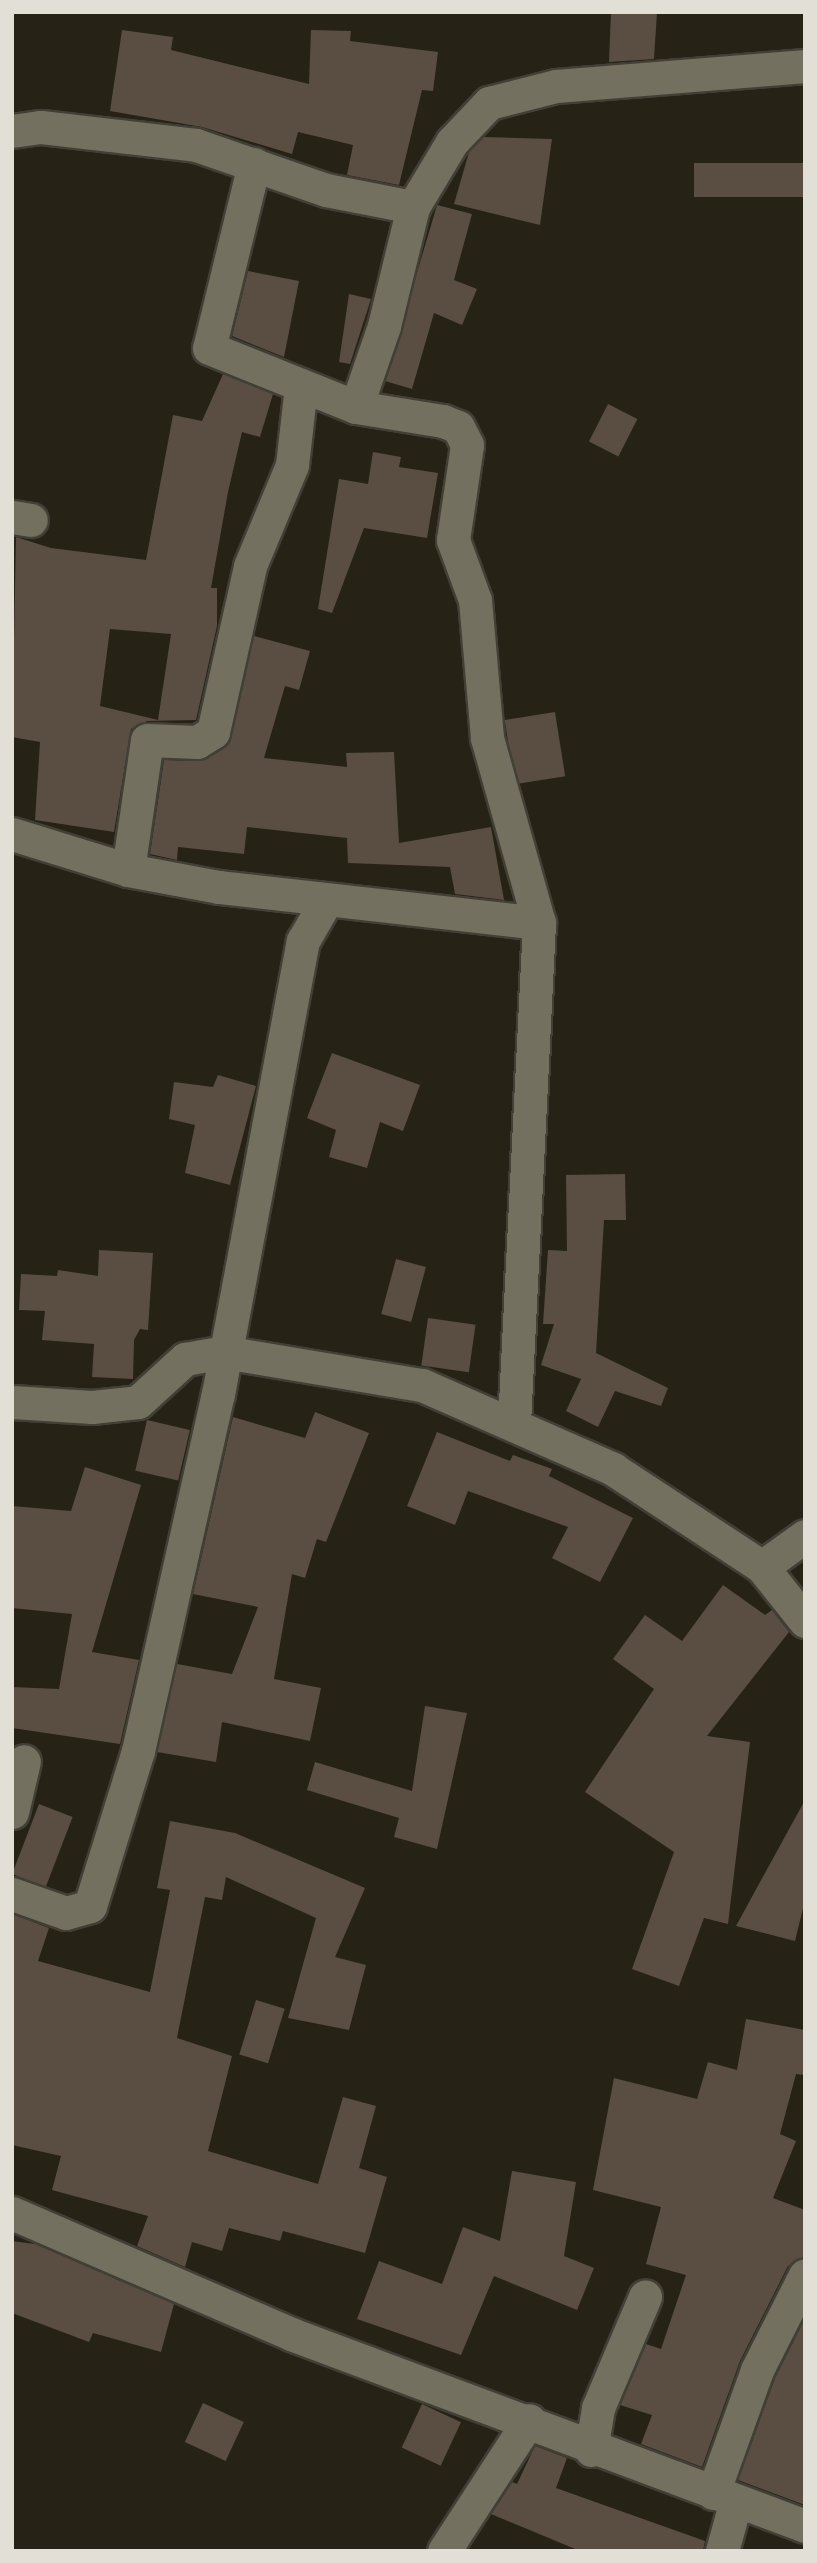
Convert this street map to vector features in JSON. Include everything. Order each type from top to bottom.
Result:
[{"type":"street","points":[[356,407],[384,326],[413,207],[452,142],[489,103],[556,86],[805,66]]},
{"type":"street","points":[[12,131],[41,127],[196,145],[326,190],[413,207]]},
{"type":"street","points":[[254,164],[206,341],[216,352],[356,407],[443,421],[465,436],[453,540],[475,600],[486,738],[539,923],[514,1423]]},
{"type":"street","points":[[128,870],[147,740],[197,742],[213,732],[250,566],[292,464],[301,386]]},
{"type":"street","points":[[12,834],[128,870],[326,901],[539,923]]},
{"type":"street","points":[[12,1895],[66,1913],[89,1906],[138,1751],[224,1352],[303,941],[326,901]]},
{"type":"street","points":[[12,1402],[138,1402],[185,1359],[224,1352],[422,1385],[514,1423],[613,1469],[761,1567],[805,1621]]},
{"type":"street","points":[[761,1567],[805,1536]]},
{"type":"street","points":[[12,1812],[23,1761]]},
{"type":"street","points":[[12,2213],[291,2334],[529,2420],[591,2450],[805,2526]]},
{"type":"street","points":[[722,2551],[724,2498],[757,2370],[805,2275]]},
{"type":"street","points":[[591,2450],[601,2399],[645,2297]]},
{"type":"street","points":[[444,2551],[529,2420]]},
{"type":"building","points":[[611,12],[657,12],[654,59],[609,62]]},
{"type":"building","points":[[122,30],[173,37],[171,50],[309,84],[311,30],[351,31],[350,41],[438,52],[433,91],[422,90],[399,185],[347,175],[353,145],[298,132],[292,154],[202,127],[110,111]]},
{"type":"building","points":[[483,137],[552,139],[540,225],[454,204],[469,152]]},
{"type":"building","points":[[694,163],[805,163],[805,197],[694,197]]},
{"type":"building","points":[[437,205],[472,214],[454,280],[477,289],[462,325],[434,313],[412,389],[385,381]]},
{"type":"building","points":[[248,271],[299,281],[284,357],[232,336]]},
{"type":"building","points":[[349,294],[371,299],[350,364],[339,362]]},
{"type":"building","points":[[223,374],[273,394],[260,437],[242,432],[211,588],[217,588],[217,626],[196,720],[147,721],[131,729],[114,832],[35,820],[40,742],[12,737],[16,537],[51,548],[146,560],[173,415],[202,421]],"holes":[[[110,629],[171,634],[158,720],[100,706]]]},
{"type":"building","points":[[608,404],[637,419],[618,456],[589,441]]},
{"type":"building","points":[[373,452],[401,457],[399,467],[438,473],[427,538],[364,528],[332,613],[318,609],[339,479],[368,484]]},
{"type":"building","points":[[254,636],[310,651],[299,690],[285,686],[264,758],[347,767],[346,753],[394,752],[399,843],[491,827],[504,900],[455,894],[450,867],[348,863],[347,838],[247,827],[244,854],[178,847],[177,860],[150,854],[164,760],[197,761],[228,744]]},
{"type":"building","points":[[555,712],[565,776],[515,784],[505,720]]},
{"type":"building","points":[[332,1053],[420,1085],[403,1131],[380,1122],[367,1168],[329,1157],[336,1130],[307,1118]]},
{"type":"building","points":[[218,1075],[256,1086],[230,1185],[185,1173],[195,1125],[169,1119],[174,1082],[213,1087]]},
{"type":"building","points":[[625,1174],[626,1220],[604,1220],[596,1353],[668,1388],[661,1406],[615,1391],[598,1427],[566,1411],[581,1379],[541,1365],[554,1324],[543,1324],[548,1250],[567,1251],[566,1175]]},
{"type":"building","points":[[99,1250],[153,1253],[148,1330],[140,1329],[134,1340],[133,1379],[92,1377],[94,1344],[42,1340],[45,1311],[19,1310],[21,1274],[57,1276],[58,1270],[98,1276]]},
{"type":"building","points":[[396,1259],[426,1267],[411,1322],[381,1314]]},
{"type":"building","points":[[428,1318],[476,1325],[469,1372],[421,1366]]},
{"type":"building","points":[[315,1412],[369,1433],[326,1542],[317,1539],[305,1578],[292,1574],[274,1679],[321,1688],[310,1741],[222,1722],[216,1762],[157,1752],[177,1664],[232,1674],[258,1607],[193,1594],[233,1417],[305,1438]]},
{"type":"building","points":[[147,1420],[190,1430],[178,1481],[135,1471]]},
{"type":"building","points":[[437,1432],[510,1461],[513,1455],[552,1469],[549,1476],[633,1518],[600,1582],[552,1558],[568,1527],[468,1491],[455,1525],[407,1506]]},
{"type":"building","points":[[85,1467],[141,1485],[92,1652],[139,1660],[120,1744],[12,1728],[12,1687],[59,1689],[72,1614],[12,1608],[12,1506],[71,1511]]},
{"type":"building","points":[[723,1585],[765,1615],[772,1610],[789,1632],[707,1736],[750,1742],[728,1924],[704,1918],[679,1986],[632,1969],[674,1852],[585,1792],[654,1689],[613,1659],[645,1615],[682,1641]]},
{"type":"building","points":[[425,1706],[467,1713],[437,1849],[394,1837],[399,1818],[307,1790],[315,1762],[412,1791]]},
{"type":"building","points":[[805,1800],[805,1900],[795,1941],[736,1926]]},
{"type":"building","points":[[39,1804],[73,1817],[46,1887],[12,1874]]},
{"type":"building","points":[[170,1821],[235,1833],[365,1888],[335,1957],[366,1965],[349,2030],[288,2018],[316,1918],[226,1877],[222,1900],[205,1897],[177,2038],[232,2056],[208,2151],[318,2184],[343,2097],[376,2106],[359,2168],[387,2177],[365,2253],[283,2231],[280,2241],[229,2228],[222,2251],[192,2242],[185,2267],[137,2246],[148,2216],[52,2190],[61,2156],[12,2145],[12,1914],[49,1928],[38,1961],[150,1992],[170,1890],[157,1888]]},
{"type":"building","points":[[256,2000],[285,2009],[268,2063],[239,2055]]},
{"type":"building","points":[[746,2019],[805,2030],[805,2075],[796,2074],[780,2134],[796,2141],[773,2198],[805,2210],[805,2256],[788,2266],[740,2361],[702,2467],[641,2444],[652,2415],[620,2405],[646,2344],[661,2349],[686,2275],[646,2264],[661,2207],[593,2190],[614,2078],[697,2099],[708,2062],[737,2070]]},
{"type":"building","points":[[512,2171],[576,2182],[564,2256],[594,2268],[577,2310],[494,2276],[461,2355],[357,2319],[379,2261],[442,2284],[463,2227],[500,2241]]},
{"type":"building","points":[[12,2241],[35,2244],[174,2304],[161,2352],[93,2333],[89,2342],[12,2313]]},
{"type":"building","points":[[805,2318],[805,2505],[738,2480],[775,2378]]},
{"type":"building","points":[[203,2403],[244,2422],[226,2461],[185,2442]]},
{"type":"building","points":[[422,2404],[461,2422],[441,2466],[402,2448]]},
{"type":"building","points":[[535,2446],[567,2458],[556,2488],[705,2541],[703,2551],[580,2551],[491,2514],[512,2482],[517,2484]]}]
